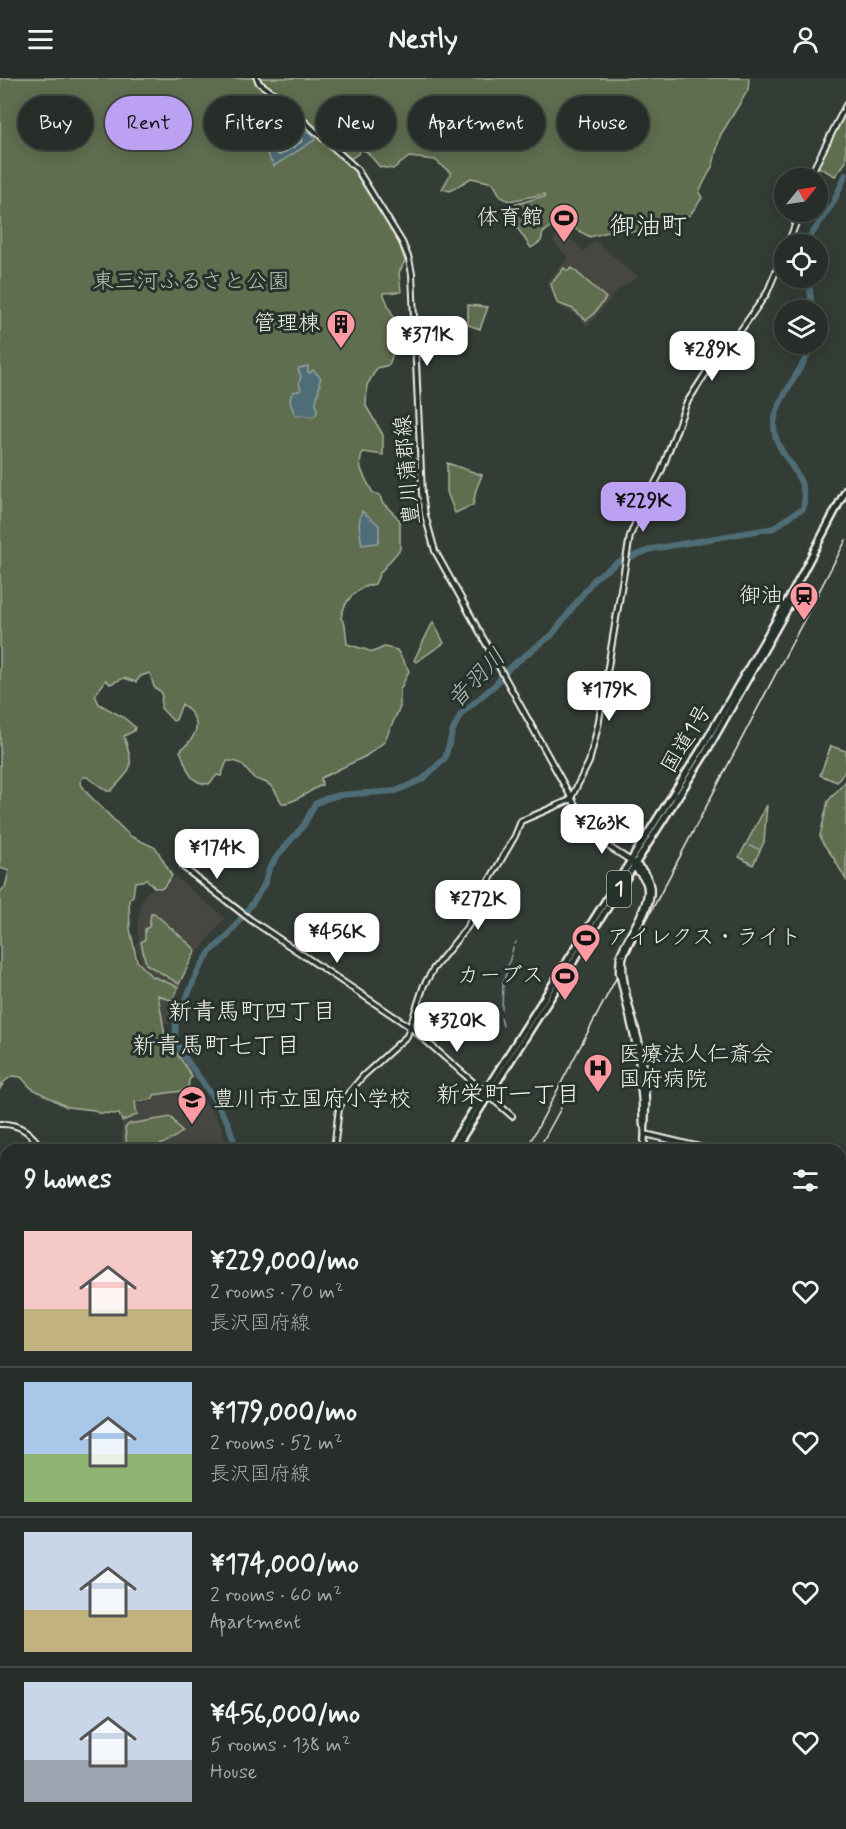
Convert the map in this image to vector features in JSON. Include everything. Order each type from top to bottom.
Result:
[{"type":"highway","name":"国道1号","points":[[633,864],[801,576],[846,490]]},
{"type":"highway","name":"国道1号","points":[[458,1144],[487,1094],[705,754],[779,624],[846,496]]},
{"type":"highway","name":"国道1号","points":[[452,1144],[487,1094]]},
{"type":"main road","name":"豊川蒲郡線","points":[[257,78],[259,83],[285,101],[291,115],[305,122],[354,165],[405,249],[412,274],[424,515],[435,551],[593,834],[633,864]]},
{"type":"main road","points":[[814,168],[846,105]]},
{"type":"main road","points":[[335,1144],[338,1113],[346,1096],[363,1076],[402,1042],[410,1027],[424,985],[434,968],[468,926],[485,888],[515,836],[520,821],[573,798],[593,749],[627,547],[639,514],[663,468],[686,404],[712,362],[736,337],[767,293],[774,276]]},
{"type":"main road","points":[[633,864],[648,879],[649,889],[644,906],[628,935],[618,963],[638,1054],[644,1103],[641,1116],[645,1134],[644,1144]]},
{"type":"main road","points":[[183,867],[251,920],[410,1027],[512,1116]]},
{"type":"main road","points":[[0,1124],[14,1124],[22,1127],[38,1144]]},
{"type":"main road","points":[[645,1134],[687,1144]]},
{"type":"shaded area","points":[[562,230],[584,251],[595,240],[638,277],[618,290],[588,327],[577,316],[556,304],[547,281],[568,258],[552,240]]},
{"type":"shaded area","points":[[176,877],[225,918],[189,965],[172,1006],[169,1024],[156,1022],[136,943],[139,941],[137,927],[142,899],[149,890],[164,890]]},
{"type":"shaded area","points":[[195,1090],[212,1110],[221,1125],[225,1139],[211,1144],[122,1144],[122,1122],[138,1116],[136,1104],[154,1100],[155,1096]]},
{"type":"green space","name":"東三河ふるさと公園","points":[[0,78],[749,78],[748,90],[720,136],[713,165],[699,192],[702,198],[690,215],[667,227],[639,232],[614,230],[590,237],[568,225],[556,210],[559,220],[543,233],[541,241],[531,248],[505,210],[507,207],[545,197],[544,194],[509,201],[501,197],[493,183],[471,178],[450,191],[442,189],[451,173],[435,160],[409,157],[393,169],[380,167],[363,150],[396,150],[396,96],[316,96],[316,127],[304,117],[304,96],[204,96],[204,150],[304,150],[304,124],[306,125],[316,134],[316,150],[334,150],[349,163],[399,243],[405,261],[399,273],[401,292],[383,293],[396,323],[398,338],[389,365],[377,368],[367,385],[366,406],[383,435],[383,455],[363,452],[360,463],[373,493],[380,495],[382,502],[400,520],[400,549],[380,573],[375,584],[352,595],[341,618],[345,625],[347,644],[373,652],[384,647],[397,650],[409,671],[400,690],[400,707],[384,742],[366,756],[321,778],[322,785],[297,799],[282,803],[271,786],[254,778],[244,766],[237,762],[227,761],[221,776],[217,775],[209,784],[193,778],[180,751],[194,736],[195,721],[182,704],[176,720],[173,721],[161,708],[162,693],[154,687],[150,673],[141,676],[136,682],[124,678],[110,684],[106,680],[95,695],[99,704],[123,717],[135,727],[134,731],[124,736],[130,767],[111,791],[107,791],[87,777],[83,777],[80,783],[130,836],[156,848],[172,876],[163,888],[155,888],[147,880],[135,882],[133,896],[129,900],[130,929],[137,961],[153,978],[178,987],[173,1001],[158,995],[166,1041],[192,1077],[189,1080],[188,1090],[154,1095],[153,1099],[135,1102],[137,1115],[122,1121],[119,1114],[98,1113],[94,1110],[67,1107],[31,1088],[21,1077],[12,1076],[4,1082],[0,1089],[0,892],[5,887],[9,871],[0,868]]},
{"type":"green space","points":[[846,113],[846,162],[835,176],[828,172],[828,168],[816,166]]},
{"type":"green space","points":[[340,150],[360,150],[358,154],[350,159]]},
{"type":"green space","points":[[564,268],[568,271],[572,268],[606,298],[586,320],[573,309],[557,303],[551,284]]},
{"type":"green space","points":[[468,305],[488,307],[480,329],[468,325]]},
{"type":"green space","points":[[447,463],[482,475],[473,505],[455,513],[447,492]]},
{"type":"green space","points":[[433,622],[444,643],[416,662],[414,660]]},
{"type":"green space","points":[[831,746],[846,751],[846,770],[837,782],[820,775]]},
{"type":"green space","points":[[846,781],[846,880],[820,836],[828,801]]},
{"type":"green space","points":[[767,805],[764,842],[753,865],[739,857]]},
{"type":"green space","points":[[151,913],[154,913],[196,950],[179,984],[146,964],[141,942],[145,939],[145,929],[149,927]]},
{"type":"green space","points":[[171,1117],[182,1132],[162,1144],[126,1144],[125,1128],[129,1124]]},
{"type":"water","points":[[304,131],[311,133],[315,140],[304,147]]},
{"type":"water","points":[[270,150],[299,150],[274,166],[267,154]]},
{"type":"water","points":[[308,366],[308,372],[313,370],[321,378],[316,402],[317,413],[313,417],[296,416],[290,398],[293,392],[301,389],[299,368]]},
{"type":"water","points":[[362,511],[379,525],[377,543],[362,545],[359,523]]},
{"type":"waterway","name":"音羽川","points":[[812,234],[833,203],[846,174]]},
{"type":"waterway","name":"音羽川","points":[[810,288],[811,300]]},
{"type":"waterway","name":"音羽川","points":[[235,1144],[228,1123],[181,1052],[175,1039],[176,1022],[198,971],[210,952],[227,937],[254,901],[265,883],[269,869],[304,825],[315,804],[339,795],[396,791],[423,779],[445,758],[453,730],[461,714],[495,685],[510,667],[552,635],[595,578],[618,562],[652,549],[774,528],[803,509],[802,486],[780,448],[774,428],[778,407],[808,354]]},
{"type":"waterway","points":[[750,846],[759,849]]},
{"type":"waterway","points":[[502,1009],[503,984],[513,948]]},
{"type":"waterway","points":[[501,1018],[503,1026]]},
{"type":"railway","points":[[529,1144],[846,540]]},
{"type":"railway","points":[[541,1144],[561,1108]]},
{"type":"place","name":"体育館","points":[[564,244]]},
{"type":"place","name":"管理棟","points":[[341,350]]},
{"type":"place","name":"御油","points":[[804,622]]},
{"type":"place","name":"アイレクス・ライト","points":[[586,964]]},
{"type":"place","name":"カーブス","points":[[565,1002]]},
{"type":"place","name":"医療法人仁斎会 国府病院","points":[[598,1094]]},
{"type":"place","name":"豊川市立国府小学校","points":[[192,1126]]},
{"type":"district","name":"御油町","points":[[648,227]]},
{"type":"district","name":"新青馬町四丁目","points":[[252,1012]]},
{"type":"district","name":"新青馬町七丁目","points":[[216,1046]]},
{"type":"district","name":"新栄町一丁目","points":[[508,1095]]}]
